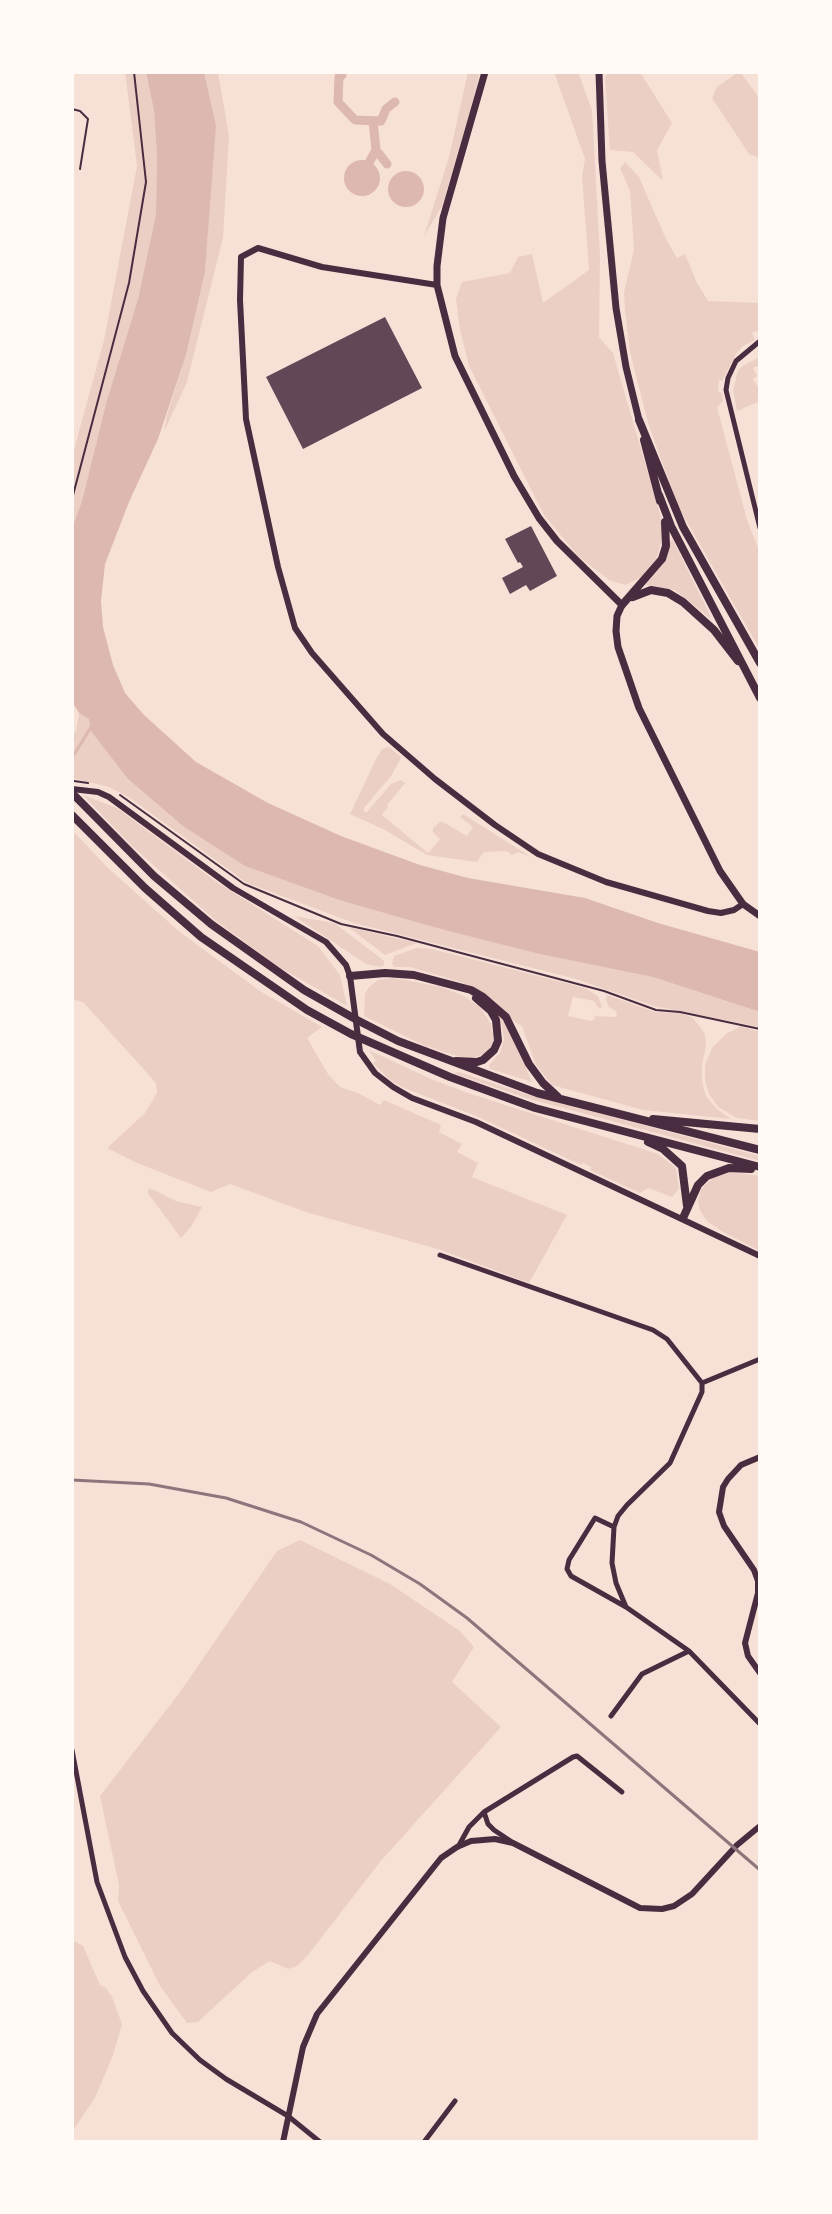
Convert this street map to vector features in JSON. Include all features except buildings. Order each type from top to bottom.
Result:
[{"type":"highway","points":[[626,602],[654,570],[666,546],[667,530],[639,420]]},
{"type":"highway","points":[[639,420],[683,527],[760,663]]},
{"type":"highway","points":[[659,495],[671,526],[760,698]]},
{"type":"highway","points":[[626,602],[651,590],[668,593],[714,630],[747,671]]},
{"type":"highway","points":[[72,791],[154,876],[211,924],[304,990],[398,1041],[537,1093],[760,1150]]},
{"type":"highway","points":[[72,815],[145,888],[201,937],[307,1010],[410,1061],[535,1108],[760,1169]]},
{"type":"highway","points":[[350,976],[385,973],[414,975],[471,990],[496,1006],[514,1031],[529,1064],[543,1083],[562,1099]]},
{"type":"highway","points":[[446,1060],[483,1060],[494,1050],[498,1041],[491,1011],[459,987]]},
{"type":"highway","points":[[636,1118],[760,1129]]},
{"type":"highway","points":[[622,1131],[663,1149],[682,1166],[687,1206]]},
{"type":"highway","points":[[683,1218],[698,1185],[707,1176],[729,1168],[760,1169]]},
{"type":"main road","points":[[485,72],[443,218],[437,285],[455,356],[529,502],[557,541],[626,602],[617,616],[616,631],[630,686],[720,871],[743,904],[760,916]]},
{"type":"main road","points":[[599,72],[602,161],[616,308],[639,420]]},
{"type":"street","points":[[437,285],[322,267],[258,248],[241,257],[239,277],[246,419],[278,567],[295,628],[312,653],[383,734],[435,779],[538,854],[577,873],[708,911],[721,913],[743,904]]},
{"type":"street","points":[[760,341],[736,361],[726,390],[760,528]]},
{"type":"street","points":[[72,791],[98,792],[109,797],[233,888],[313,934],[337,953],[350,976],[360,1052],[381,1079],[412,1098],[476,1122],[760,1256]]},
{"type":"street","points":[[440,1255],[653,1330],[667,1339],[702,1383],[702,1392],[670,1463],[627,1505],[614,1527],[612,1563],[626,1607]]},
{"type":"street","points":[[702,1383],[760,1359]]},
{"type":"street","points":[[760,1457],[733,1471],[723,1487],[719,1512],[724,1526],[758,1581],[758,1593],[745,1643],[748,1656],[760,1673]]},
{"type":"street","points":[[614,1527],[595,1518],[569,1560],[567,1569],[571,1576],[626,1607],[689,1651],[760,1724]]},
{"type":"street","points":[[611,1716],[642,1674],[689,1651]]},
{"type":"street","points":[[72,1750],[97,1882],[125,1957],[143,1991],[172,2033],[200,2060],[288,2116],[320,2142]]},
{"type":"street","points":[[458,1847],[469,1827],[484,1812],[577,1756],[622,1792]]},
{"type":"street","points":[[484,1812],[488,1824],[513,1843],[640,1908],[674,1906],[692,1894],[739,1842],[760,1826]]},
{"type":"street","points":[[283,2142],[303,2047],[317,2014],[441,1858],[471,1841],[495,1839],[513,1843]]},
{"type":"street","points":[[424,2142],[455,2101]]},
{"type":"path","points":[[72,499],[129,283],[146,182],[134,72]]},
{"type":"path","points":[[72,109],[80,111],[88,119],[80,169]]},
{"type":"path","points":[[244,884],[341,924],[604,991],[656,1010],[760,1029]]},
{"type":"shaded area","points":[[125,72],[146,72],[154,111],[156,214],[138,299],[72,528],[72,457],[104,340],[137,166]]},
{"type":"shaded area","points":[[146,72],[204,72],[216,125],[205,272],[186,355],[158,439],[105,564],[101,601],[103,627],[113,665],[125,693],[144,715],[196,762],[268,803],[341,836],[420,865],[468,878],[585,898],[760,952],[760,1012],[653,977],[540,954],[437,928],[342,901],[245,866],[184,827],[128,779],[91,731],[89,719],[79,713],[72,702],[72,528],[138,299],[156,214],[154,111]]},
{"type":"shaded area","points":[[204,72],[218,72],[229,136],[223,238],[187,382],[164,432],[205,272],[215,120]]},
{"type":"shaded area","points":[[468,72],[480,72],[470,111],[442,206],[424,236],[449,157]]},
{"type":"shaded area","points":[[554,72],[578,72],[592,110],[600,256],[599,337],[613,353],[662,521],[657,558],[642,577],[625,585],[609,580],[578,556],[544,515],[469,366],[460,330],[456,299],[462,282],[510,273],[518,257],[532,254],[543,303],[589,270],[582,176],[585,159]]},
{"type":"shaded area","points":[[609,72],[640,72],[672,123],[657,150],[663,181],[633,152],[610,150],[605,77]]},
{"type":"shaded area","points":[[741,73],[760,99],[760,164],[757,157],[749,154],[712,98],[717,87]]},
{"type":"shaded area","points":[[362,160],[375,165],[380,178],[375,191],[362,196],[349,191],[344,178],[349,165]]},
{"type":"shaded area","points":[[625,162],[639,177],[677,258],[685,254],[708,301],[760,303],[760,330],[752,333],[755,340],[743,346],[722,381],[719,380],[718,392],[722,393],[723,401],[717,407],[747,520],[760,553],[760,650],[678,506],[648,423],[630,352],[625,310],[624,292],[634,250],[630,191],[620,168]]},
{"type":"shaded area","points":[[406,171],[419,176],[424,189],[419,202],[406,207],[393,202],[388,189],[393,176]]},
{"type":"shaded area","points":[[760,357],[760,365],[753,368],[757,376],[753,379],[760,390],[760,401],[737,411],[733,390],[738,371]]},
{"type":"shaded area","points":[[673,540],[710,618],[675,590],[645,585],[663,565],[670,541]]},
{"type":"shaded area","points":[[79,713],[89,719],[128,779],[184,827],[246,866],[342,901],[437,928],[653,977],[760,1012],[760,1027],[654,1006],[576,979],[354,923],[247,883],[130,798],[109,787],[72,778],[72,736]]},
{"type":"shaded area","points":[[389,747],[401,757],[400,760],[391,776],[363,809],[366,813],[391,784],[401,780],[405,783],[382,815],[428,853],[440,839],[433,828],[441,821],[467,836],[473,827],[460,817],[463,814],[531,857],[518,852],[512,855],[507,851],[484,852],[477,862],[427,855],[350,814],[376,759],[382,749]]},
{"type":"shaded area","points":[[83,795],[117,808],[218,883],[318,946],[340,975],[347,1006],[279,967],[215,920],[132,846]]},
{"type":"shaded area","points":[[72,830],[108,868],[180,932],[260,991],[322,1027],[307,1038],[328,1074],[340,1087],[380,1105],[384,1100],[441,1125],[439,1132],[462,1144],[457,1152],[478,1163],[472,1177],[567,1215],[529,1283],[441,1250],[306,1212],[230,1184],[211,1192],[107,1148],[145,1113],[157,1093],[156,1083],[83,1002],[72,999]]},
{"type":"shaded area","points":[[294,916],[334,923],[384,961],[384,965],[366,964]]},
{"type":"shaded area","points":[[348,927],[417,943],[385,955]]},
{"type":"shaded area","points":[[417,948],[432,949],[585,988],[598,996],[602,1007],[599,1009],[594,1001],[573,997],[568,1016],[591,1021],[595,1016],[616,1017],[617,1012],[609,1007],[606,1000],[607,995],[655,1012],[681,1013],[693,1018],[705,1034],[702,1081],[706,1096],[731,1119],[643,1110],[552,1085],[536,1065],[522,1026],[492,999],[464,983],[392,964],[394,956]]},
{"type":"shaded area","points":[[394,978],[442,987],[480,1007],[491,1024],[493,1035],[493,1042],[486,1054],[460,1057],[423,1045],[364,1016],[365,994],[369,987],[378,980]]},
{"type":"shaded area","points":[[500,1016],[511,1032],[532,1082],[490,1069],[489,1065],[500,1053],[504,1039]]},
{"type":"shaded area","points":[[741,1026],[760,1032],[760,1121],[737,1118],[718,1107],[709,1094],[705,1080],[705,1065],[712,1048],[726,1034]]},
{"type":"shaded area","points":[[369,1050],[468,1093],[658,1154],[676,1168],[679,1189],[672,1197],[648,1188],[640,1193],[590,1170],[591,1167],[583,1163],[581,1165],[476,1116],[404,1088],[390,1080],[373,1063],[376,1061]]},
{"type":"shaded area","points":[[459,1072],[526,1094],[760,1156],[760,1161],[526,1098],[453,1073]]},
{"type":"shaded area","points":[[733,1172],[760,1176],[760,1251],[708,1222],[700,1211],[698,1202],[701,1189],[713,1178]]},
{"type":"shaded area","points":[[150,1188],[176,1201],[202,1207],[181,1238],[147,1192]]},
{"type":"shaded area","points":[[300,1540],[390,1584],[460,1631],[474,1647],[452,1682],[501,1727],[380,1862],[297,1966],[288,1969],[270,1961],[252,1972],[198,2022],[187,2023],[160,1986],[118,1901],[119,1885],[100,1796],[180,1692],[277,1551]]},
{"type":"shaded area","points":[[72,1940],[83,1946],[100,1985],[112,1997],[122,2024],[95,2098],[72,2132]]},
{"type":"waterway","points":[[342,75],[339,77],[338,102],[355,120],[381,121],[386,109],[395,102]]},
{"type":"waterway","points":[[365,170],[376,150],[373,121]]},
{"type":"waterway","points":[[376,150],[387,164]]},
{"type":"waterway","points":[[72,758],[91,727]]},
{"type":"railway","points":[[72,1480],[149,1484],[226,1498],[301,1522],[371,1555],[420,1584],[467,1618],[760,1870]]}]
